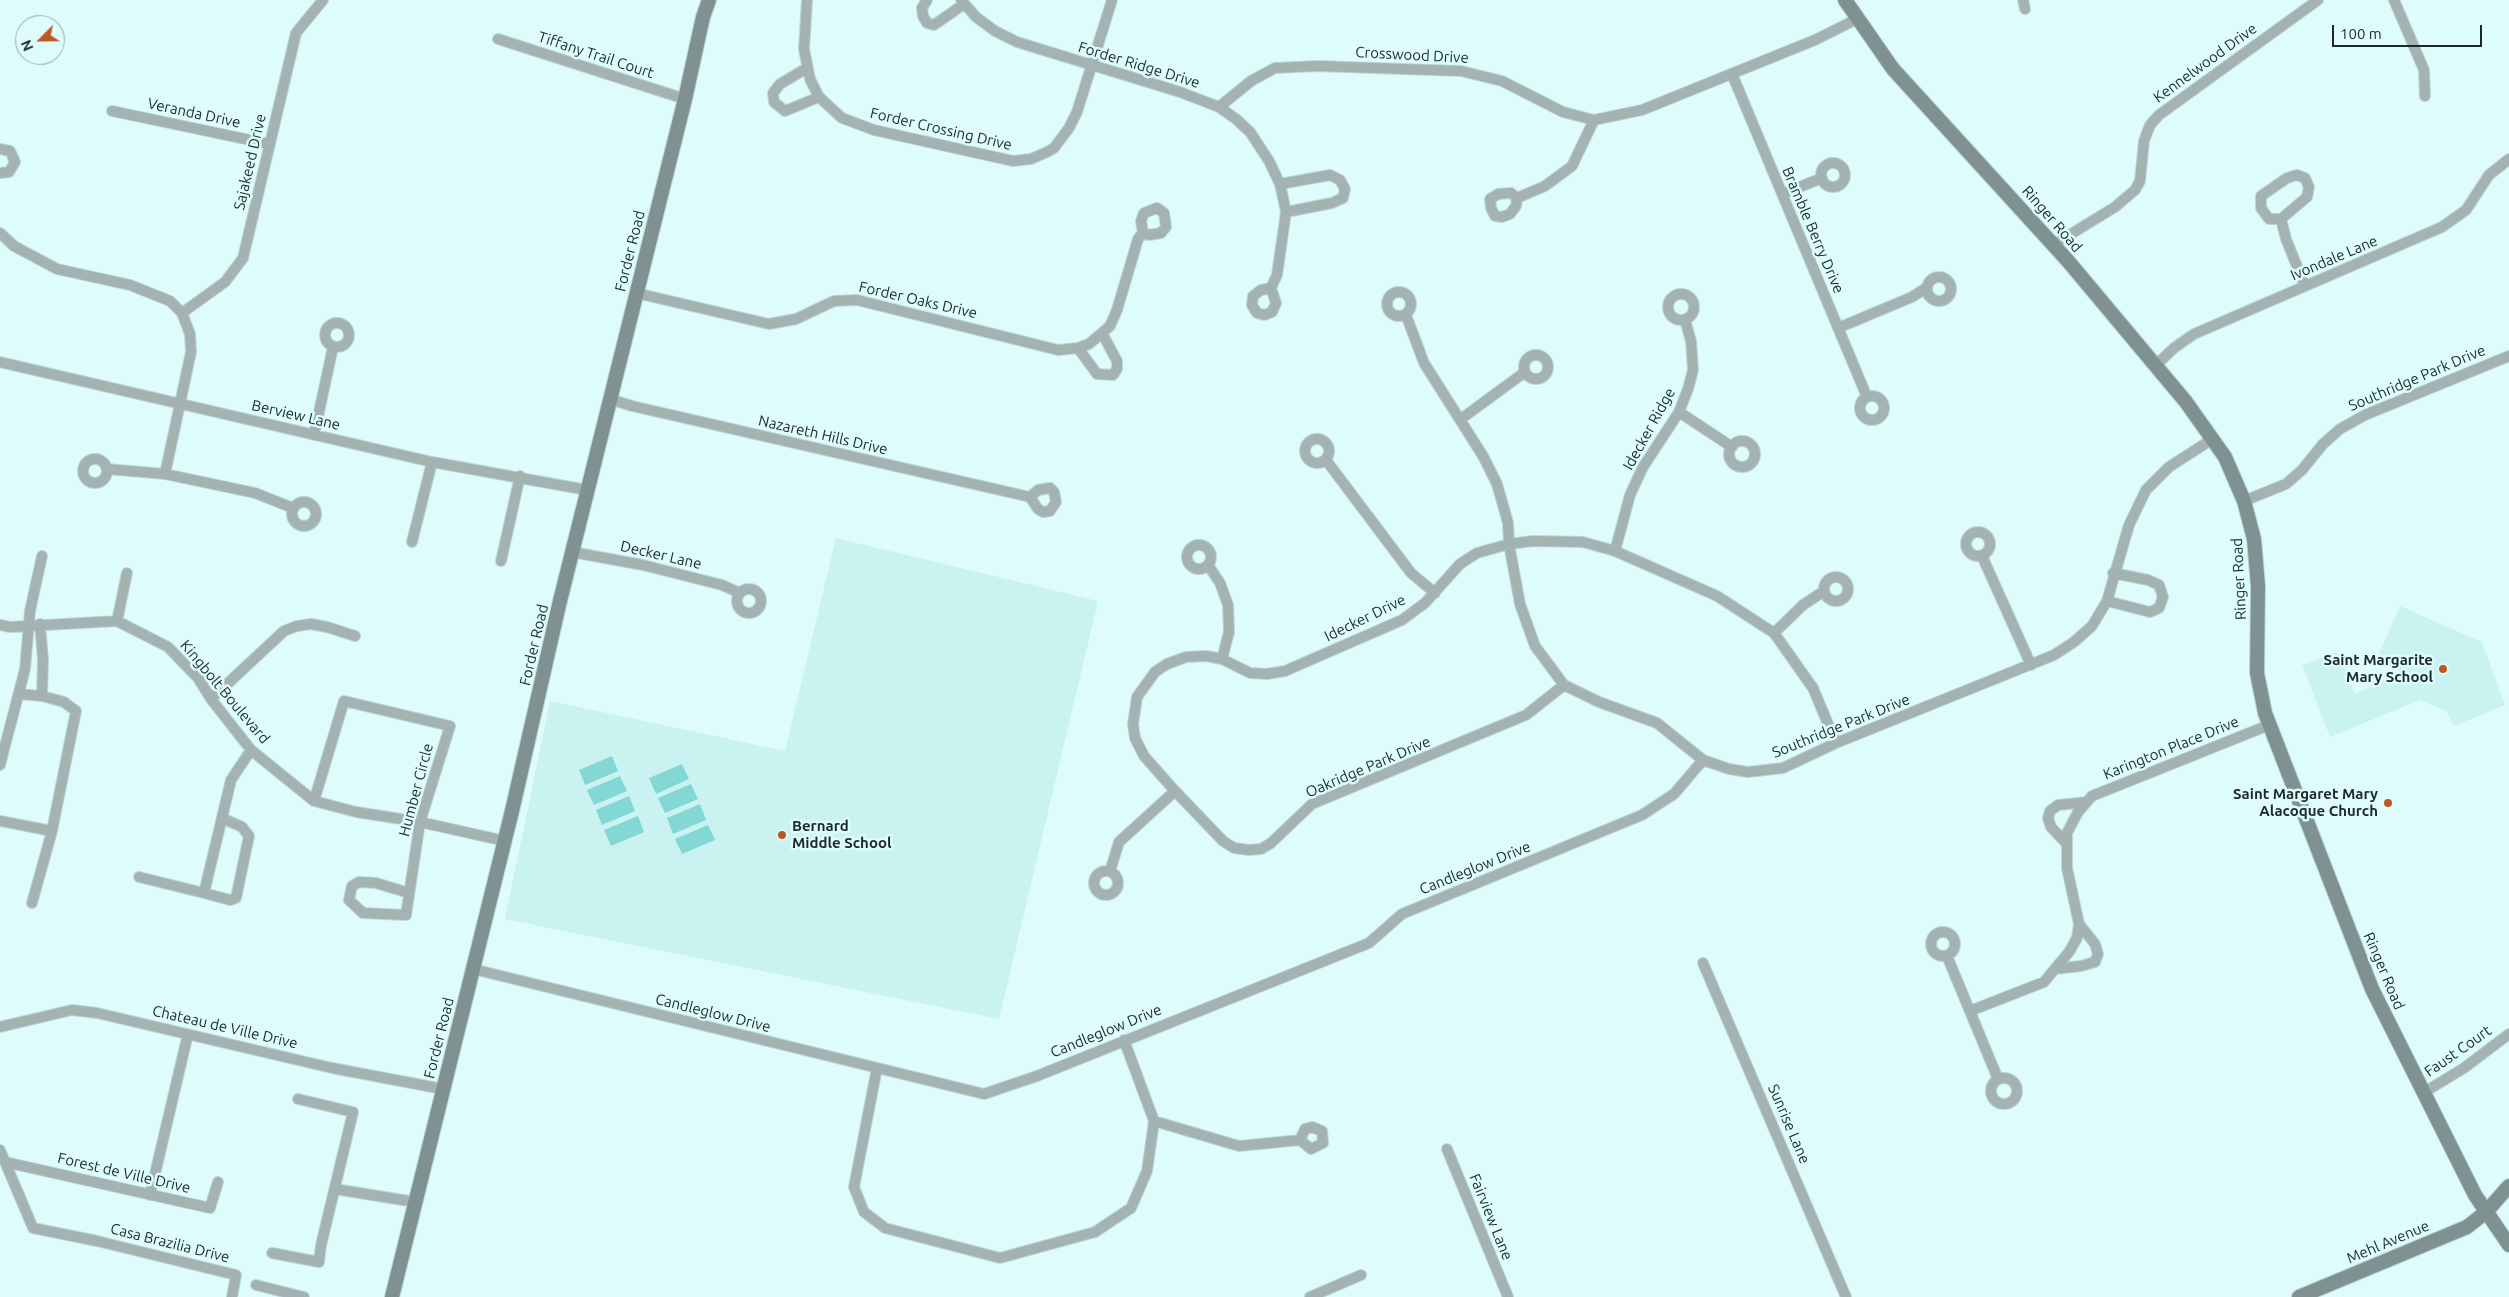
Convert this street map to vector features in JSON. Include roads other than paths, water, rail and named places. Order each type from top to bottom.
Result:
[{"type":"street","name":"Sajakeed Drive","points":[[182,313],[225,282],[243,258],[296,32],[321,0]]},
{"type":"street","name":"Forder Road","points":[[392,1297],[505,841],[587,490],[685,99],[703,17],[709,0]]},
{"type":"street","name":"Forder Crossing Drive","points":[[807,0],[804,27],[807,68],[819,97],[834,111],[851,123],[1004,161],[1022,160],[1047,152],[1062,138],[1077,112],[1090,65],[1112,0]]},
{"type":"street","name":"Forder Ridge Drive","points":[[927,0],[922,8],[923,16],[927,23],[934,25],[963,2],[976,17],[995,31],[1017,42],[1180,92],[1219,107],[1250,132],[1280,184],[1286,212],[1277,275],[1270,288]]},
{"type":"street","name":"Ringer Road","points":[[1845,0],[1893,69],[2053,245],[2156,366],[2214,438],[2233,472],[2251,524],[2257,570],[2258,684],[2269,725],[2370,985],[2423,1093],[2486,1212],[2509,1245]]},
{"type":"street","name":"Kennelwood Drive","points":[[2053,245],[2115,207],[2135,190],[2140,181],[2144,141],[2150,126],[2159,114],[2318,0]]},
{"type":"street","points":[[2394,0],[2424,70],[2425,96]]},
{"type":"street","name":"Crosswood Drive","points":[[1219,107],[1251,81],[1275,68],[1317,66],[1461,70],[1496,79],[1563,112],[1594,120],[1630,114],[1815,40],[1857,19]]},
{"type":"street","name":"Tiffany Trail Court","points":[[498,39],[685,99]]},
{"type":"street","points":[[807,68],[780,84],[773,93],[774,102],[785,111],[819,97]]},
{"type":"street","name":"Bramble Berry Drive","points":[[1732,74],[1867,397]]},
{"type":"street","name":"Veranda Drive","points":[[112,111],[269,144]]},
{"type":"street","points":[[1516,198],[1545,186],[1572,166],[1594,120]]},
{"type":"street","points":[[0,149],[10,151],[15,162],[9,172],[0,173]]},
{"type":"street","name":"Ivondale Lane","points":[[2156,366],[2194,334],[2442,227],[2466,210],[2488,175],[2509,159]]},
{"type":"street","points":[[1280,184],[1330,175],[1340,180],[1345,189],[1343,198],[1332,203],[1286,212]]},
{"type":"street","points":[[2297,175],[2305,178],[2309,187],[2307,197],[2281,219],[2269,219],[2261,208],[2261,196],[2288,178],[2297,175]]},
{"type":"street","points":[[1782,194],[1822,178]]},
{"type":"street","points":[[2281,219],[2286,239],[2305,286]]},
{"type":"street","points":[[0,233],[14,246],[57,269],[130,285],[170,301],[182,313],[190,334],[191,352],[165,474]]},
{"type":"street","name":"Forder Oaks Drive","points":[[636,293],[769,324],[796,319],[834,301],[857,300],[1058,350],[1078,348],[1089,344],[1110,326],[1117,310],[1138,239],[1142,233]]},
{"type":"street","points":[[1838,328],[1912,297],[1926,288]]},
{"type":"street","name":"Southridge Park Drive","points":[[1406,315],[1424,363],[1461,419],[1497,484],[1508,523],[1509,544],[1526,625],[1534,646],[1564,685],[1599,702],[1657,723],[1703,760],[1729,769],[1748,772],[1783,768],[1836,743],[2031,665],[2054,655],[2074,642],[2092,626],[2107,601],[2113,573],[2128,525],[2146,490],[2169,467],[2214,438]]},
{"type":"street","name":"Idecker Ridge","points":[[1615,551],[1630,495],[1643,467],[1679,412],[1693,370],[1691,341],[1685,320]]},
{"type":"street","points":[[1078,348],[1089,367],[1097,374],[1112,375],[1117,369],[1117,361],[1102,333]]},
{"type":"street","points":[[314,435],[333,347]]},
{"type":"street","name":"Southridge Park Drive","points":[[2244,501],[2286,484],[2302,470],[2323,444],[2340,429],[2365,414],[2509,356]]},
{"type":"street","name":"Berview Lane","points":[[0,362],[432,462],[520,476],[587,490]]},
{"type":"street","points":[[1461,419],[1525,372]]},
{"type":"street","name":"Nazareth Hills Drive","points":[[610,399],[632,406],[1030,497]]},
{"type":"street","points":[[1679,412],[1732,447]]},
{"type":"street","points":[[1326,460],[1411,574],[1434,593]]},
{"type":"street","points":[[412,542],[432,462]]},
{"type":"street","points":[[107,469],[165,474],[255,493],[293,508]]},
{"type":"street","points":[[501,561],[520,476]]},
{"type":"street","name":"Idecker Drive","points":[[1175,791],[1144,756],[1135,738],[1133,711],[1137,697],[1155,672],[1167,664],[1186,657],[1222,659],[1250,673],[1267,674],[1285,671],[1402,620],[1425,603],[1460,564],[1477,553],[1509,544],[1532,541],[1584,542],[1615,551],[1718,596],[1774,633],[1813,688],[1836,743]]},
{"type":"street","name":"Decker Lane","points":[[572,552],[643,564],[722,585],[740,593]]},
{"type":"street","points":[[0,765],[25,669],[29,625],[42,556]]},
{"type":"street","points":[[1982,556],[2031,665]]},
{"type":"street","points":[[1208,565],[1220,583],[1228,605],[1229,632],[1222,659]]},
{"type":"street","points":[[0,625],[10,627],[117,620],[127,573]]},
{"type":"street","points":[[2107,601],[2150,612],[2159,608],[2163,597],[2159,585],[2148,580],[2113,573]]},
{"type":"street","points":[[1774,633],[1803,606],[1824,591]]},
{"type":"street","name":"Kingbolt Boulevard","points":[[117,620],[168,647],[198,678],[211,699],[251,750],[314,800],[356,812],[420,822],[505,841]]},
{"type":"street","points":[[40,624],[43,660],[42,696]]},
{"type":"street","points":[[211,699],[284,631],[297,626],[311,624],[355,636]]},
{"type":"street","name":"Oakridge Park Drive","points":[[1175,791],[1223,841],[1234,848],[1249,850],[1261,848],[1271,843],[1312,804],[1526,715],[1564,685]]},
{"type":"street","points":[[19,694],[42,696],[64,702],[76,711],[52,830],[32,903]]},
{"type":"street","name":"Humber Circle","points":[[314,800],[344,701],[450,726],[420,822],[406,915],[363,912],[349,900],[352,886],[359,882],[376,882],[409,892]]},
{"type":"street","name":"Karington Place Drive","points":[[1970,1011],[2044,982],[2069,952],[2077,938],[2079,924],[2067,868],[2067,833],[2072,820],[2092,796],[2269,725]]},
{"type":"street","points":[[204,893],[231,780],[251,750]]},
{"type":"street","name":"Candleglow Drive","points":[[473,969],[984,1094],[1037,1076],[1369,942],[1402,914],[1642,815],[1662,804],[1674,794],[1703,760]]},
{"type":"street","points":[[1110,871],[1119,842],[1175,791]]},
{"type":"street","name":"Karington Place Drive","points":[[2066,844],[2051,827],[2048,818],[2050,811],[2058,805],[2087,802]]},
{"type":"street","points":[[139,877],[230,900],[236,898],[248,836],[242,827],[222,818]]},
{"type":"street","points":[[0,821],[52,830]]},
{"type":"street","name":"Karington Place Drive","points":[[2055,969],[2082,966],[2095,962],[2098,954],[2095,944],[2079,924]]},
{"type":"street","points":[[1947,956],[1998,1079]]},
{"type":"street","name":"Sunrise Lane","points":[[1703,963],[1846,1297]]},
{"type":"street","name":"Chateau de Ville Drive","points":[[0,1027],[72,1010],[98,1013],[332,1068],[443,1089]]},
{"type":"street","points":[[150,1195],[188,1034]]},
{"type":"street","name":"Faust Court","points":[[2423,1093],[2464,1068],[2509,1034]]},
{"type":"street","points":[[877,1068],[854,1187],[864,1212],[885,1228],[1000,1258],[1095,1232],[1130,1208],[1147,1171],[1154,1121],[1124,1040]]},
{"type":"street","points":[[272,1253],[319,1262],[321,1245],[353,1112],[298,1099]]},
{"type":"street","points":[[1154,1121],[1239,1146],[1300,1140]]},
{"type":"street","name":"Fairview Lane","points":[[1447,1149],[1508,1297]]},
{"type":"street","points":[[0,1150],[5,1162]]},
{"type":"street","name":"Forest de Ville Drive","points":[[5,1162],[210,1208],[218,1182]]},
{"type":"street","name":"Casa Brazilia Drive","points":[[5,1162],[33,1228],[98,1241],[236,1275],[232,1297]]},
{"type":"street","name":"Mehl Avenue","points":[[2299,1297],[2467,1227],[2486,1212],[2509,1186]]},
{"type":"street","points":[[335,1189],[415,1202]]},
{"type":"street","points":[[1310,1297],[1361,1275]]},
{"type":"street","points":[[256,1285],[304,1297]]},
{"type":"place","name":"Saint Margarite Mary School","points":[[2443,669]]},
{"type":"place","name":"Saint Margaret Mary Alacoque Church","points":[[2388,803]]},
{"type":"place","name":"Bernard Middle School","points":[[782,835]]}]
